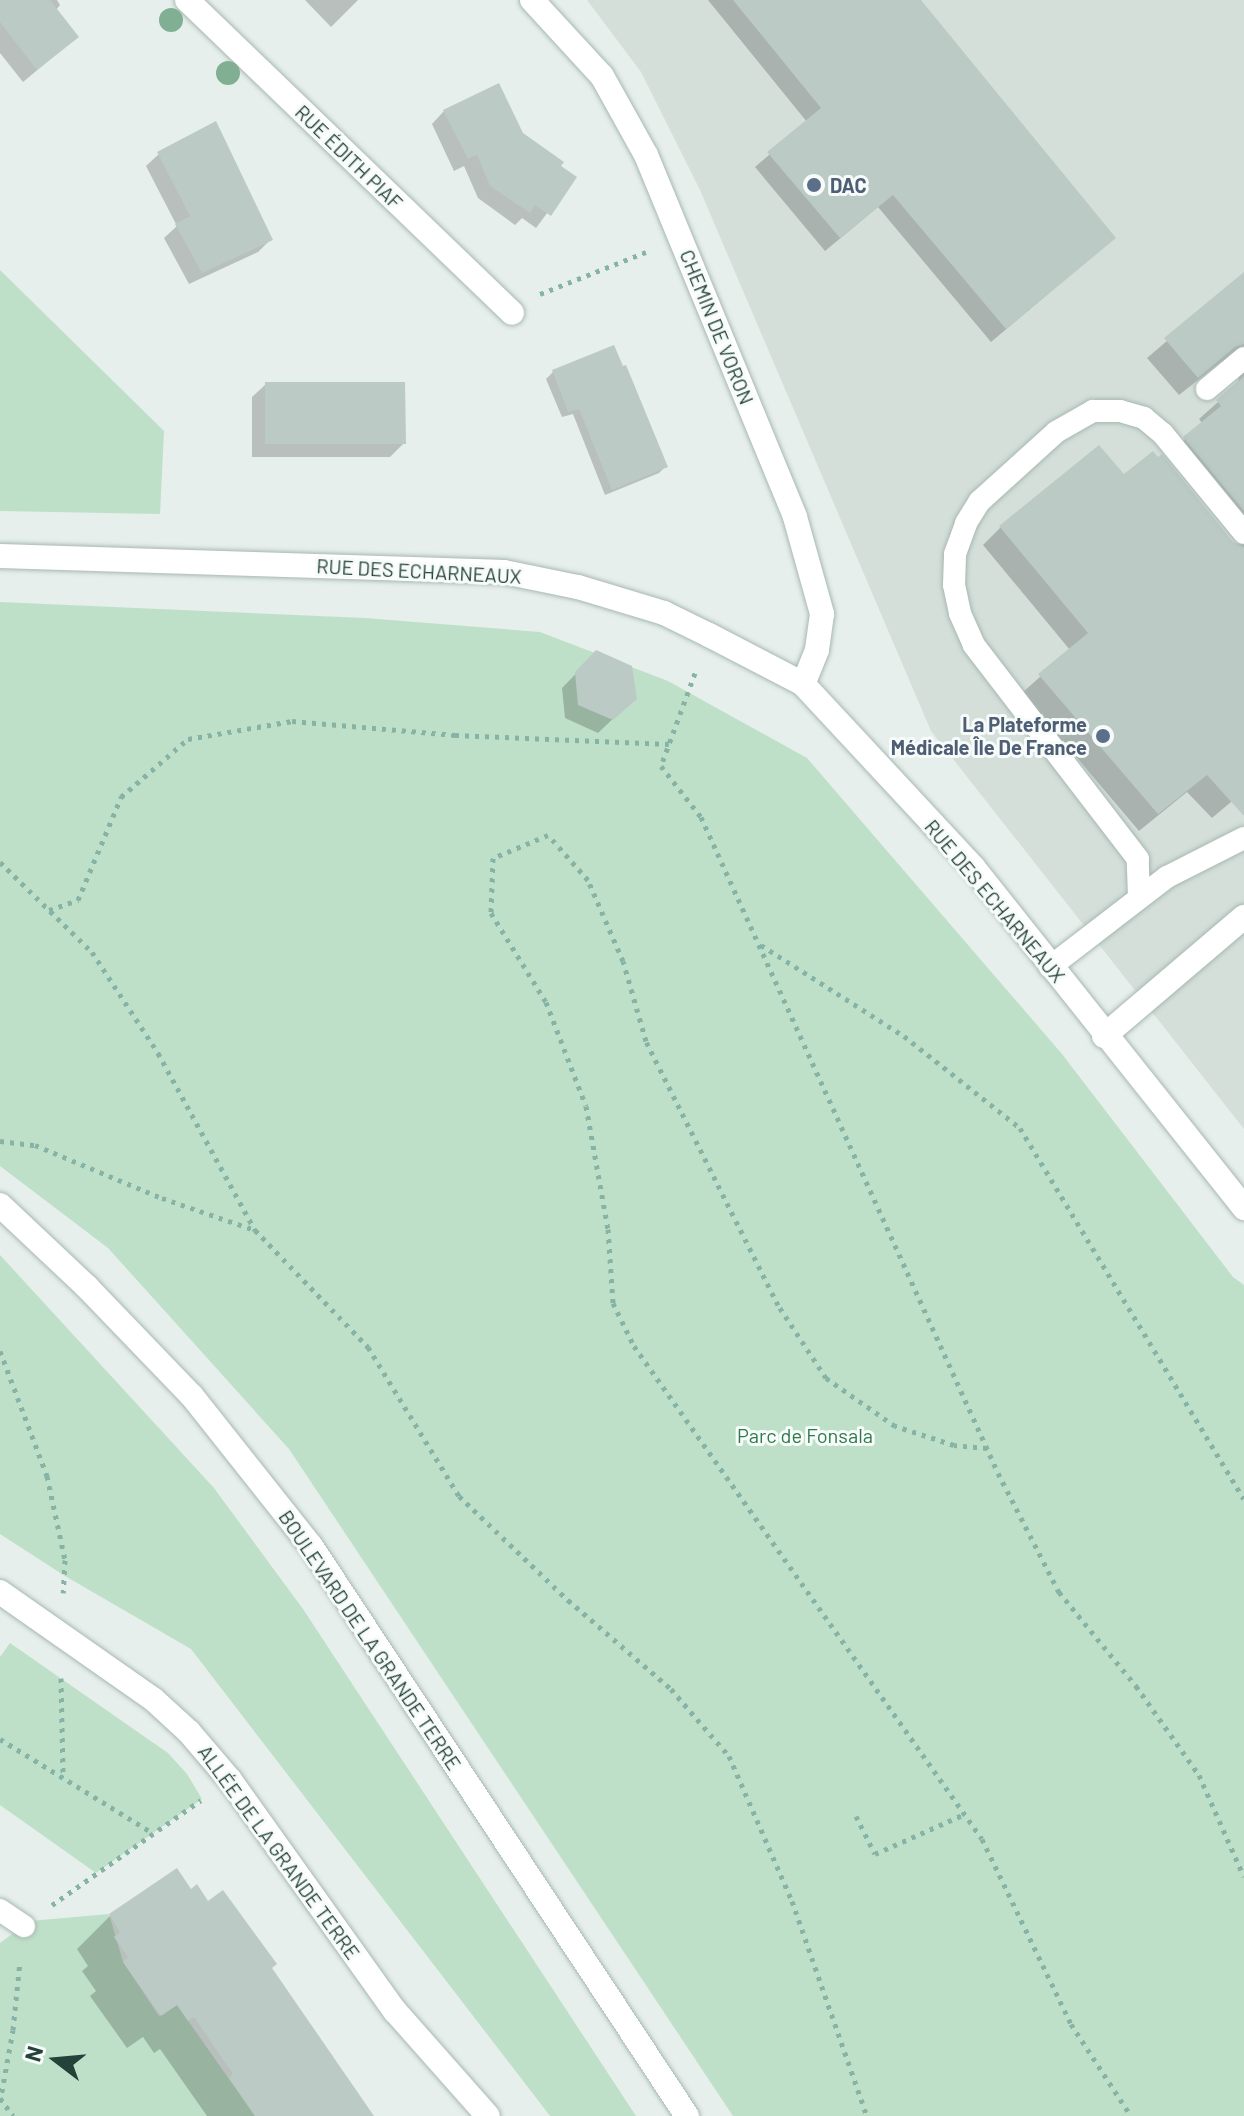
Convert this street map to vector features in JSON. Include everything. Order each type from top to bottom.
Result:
[{"type":"street","name":"RUE ÉDITH PIAF","points":[[187,0],[512,313]]},
{"type":"street","name":"CHEMIN DE VORON","points":[[532,0],[602,76],[646,155],[795,517],[822,614],[817,650],[803,684]]},
{"type":"street","name":"RUE DES ECHARNEAUX","points":[[0,556],[504,572],[578,587],[664,613],[803,684],[973,867],[1104,1036],[1244,1208]]},
{"type":"street","points":[[1104,1036],[1244,917]]},
{"type":"street","name":"BOULEVARD DE LA GRANDE TERRE","points":[[0,1205],[87,1287],[192,1396],[311,1546],[687,2116]]},
{"type":"street","name":"ALLÉE DE LA GRANDE TERRE","points":[[0,1592],[153,1699],[189,1732],[230,1780],[395,2011],[488,2116]]},
{"type":"lane","points":[[1207,389],[1244,358]]},
{"type":"lane","points":[[1139,897],[1141,877],[1138,859],[974,645],[960,613],[954,585],[955,554],[966,523],[980,501],[1056,432],[1093,411],[1120,411],[1144,418],[1163,434],[1244,533]]},
{"type":"lane","points":[[1050,967],[1167,877],[1244,838]]},
{"type":"lane","points":[[0,1910],[32,1919]]},
{"type":"path","points":[[512,313],[534,296],[681,238]]},
{"type":"path","points":[[695,673],[661,766],[701,817],[987,1448],[1059,1592],[1136,1686],[1199,1775],[1244,1877]]},
{"type":"path","points":[[49,910],[78,900],[121,797],[188,739],[292,721],[455,735],[669,744]]},
{"type":"path","points":[[987,1448],[954,1445],[895,1426],[826,1378],[778,1305],[646,1041],[623,961],[588,880],[548,835],[493,858],[491,913],[546,1002],[586,1106],[608,1229],[613,1303],[634,1346],[982,1839],[1071,2024],[1131,2116]]},
{"type":"path","points":[[0,862],[92,952],[158,1053],[255,1230],[368,1347],[459,1496],[568,1600],[671,1689],[729,1756],[792,1901],[867,2116]]},
{"type":"path","points":[[759,944],[904,1036],[1020,1128],[1244,1499]]},
{"type":"path","points":[[0,1141],[35,1145],[162,1198],[255,1230]]},
{"type":"path","points":[[0,1351],[47,1476],[65,1560],[62,1602]]},
{"type":"path","points":[[61,1673],[63,1777]]},
{"type":"path","points":[[0,1739],[153,1833]]},
{"type":"path","points":[[13,2116],[0,2100],[32,1919],[208,1795]]},
{"type":"path","points":[[856,1816],[875,1854],[965,1814]]},
{"type":"shaded area","points":[[587,0],[1244,0],[1244,1129],[931,731],[700,190],[641,72]]},
{"type":"green space","points":[[0,270],[164,431],[160,514],[0,511]]},
{"type":"green space","name":"Parc de Fonsala","points":[[0,602],[365,618],[540,632],[668,681],[807,758],[1062,1054],[1233,1277],[1244,1285],[1244,2116],[733,2116],[289,1449],[108,1248],[0,1166]]},
{"type":"green space","points":[[0,1255],[214,1488],[303,1609],[636,2116],[550,2116],[191,1649],[65,1576],[0,1534]]},
{"type":"green space","points":[[10,1643],[168,1753],[187,1774],[202,1799],[96,1873],[0,1805],[0,1657]]},
{"type":"green space","points":[[109,1914],[123,1962],[159,2016],[177,2005],[255,2116],[0,2116],[0,1943],[30,1921]]},
{"type":"building","points":[[0,0],[50,0],[79,37],[37,70],[0,22]]},
{"type":"building","points":[[733,0],[921,0],[1116,238],[1006,329],[893,195],[840,238],[767,152],[821,108]]},
{"type":"building","points":[[499,83],[523,133],[564,162],[561,166],[577,177],[551,216],[535,205],[530,213],[490,186],[477,155],[468,159],[443,110]]},
{"type":"building","points":[[216,121],[273,240],[202,273],[175,224],[190,216],[157,152]]},
{"type":"building","points":[[1244,272],[1244,344],[1235,347],[1198,378],[1164,338]]},
{"type":"building","points":[[614,345],[623,366],[626,365],[668,467],[612,490],[579,409],[568,412],[552,370]]},
{"type":"building","points":[[1244,376],[1244,511],[1183,437],[1221,406],[1216,400]]},
{"type":"building","points":[[265,382],[405,382],[406,444],[265,444]]},
{"type":"building","points":[[1099,445],[1124,474],[1153,451],[1158,457],[1162,454],[1233,542],[1244,547],[1244,816],[1207,775],[1158,814],[1038,674],[1088,633],[999,526]]},
{"type":"building","points":[[596,650],[632,666],[637,699],[613,720],[578,705],[575,672]]},
{"type":"building","points":[[177,1868],[191,1889],[197,1884],[208,1901],[223,1890],[277,1964],[272,1968],[374,2116],[255,2116],[229,2078],[233,2074],[194,2017],[188,2021],[177,2005],[161,2016],[123,1962],[128,1957],[114,1937],[120,1932],[109,1914]]},
{"type":"place","name":"DAC","points":[[814,185]]},
{"type":"place","name":"La Plateforme Médicale Île De France","points":[[1103,736]]}]
